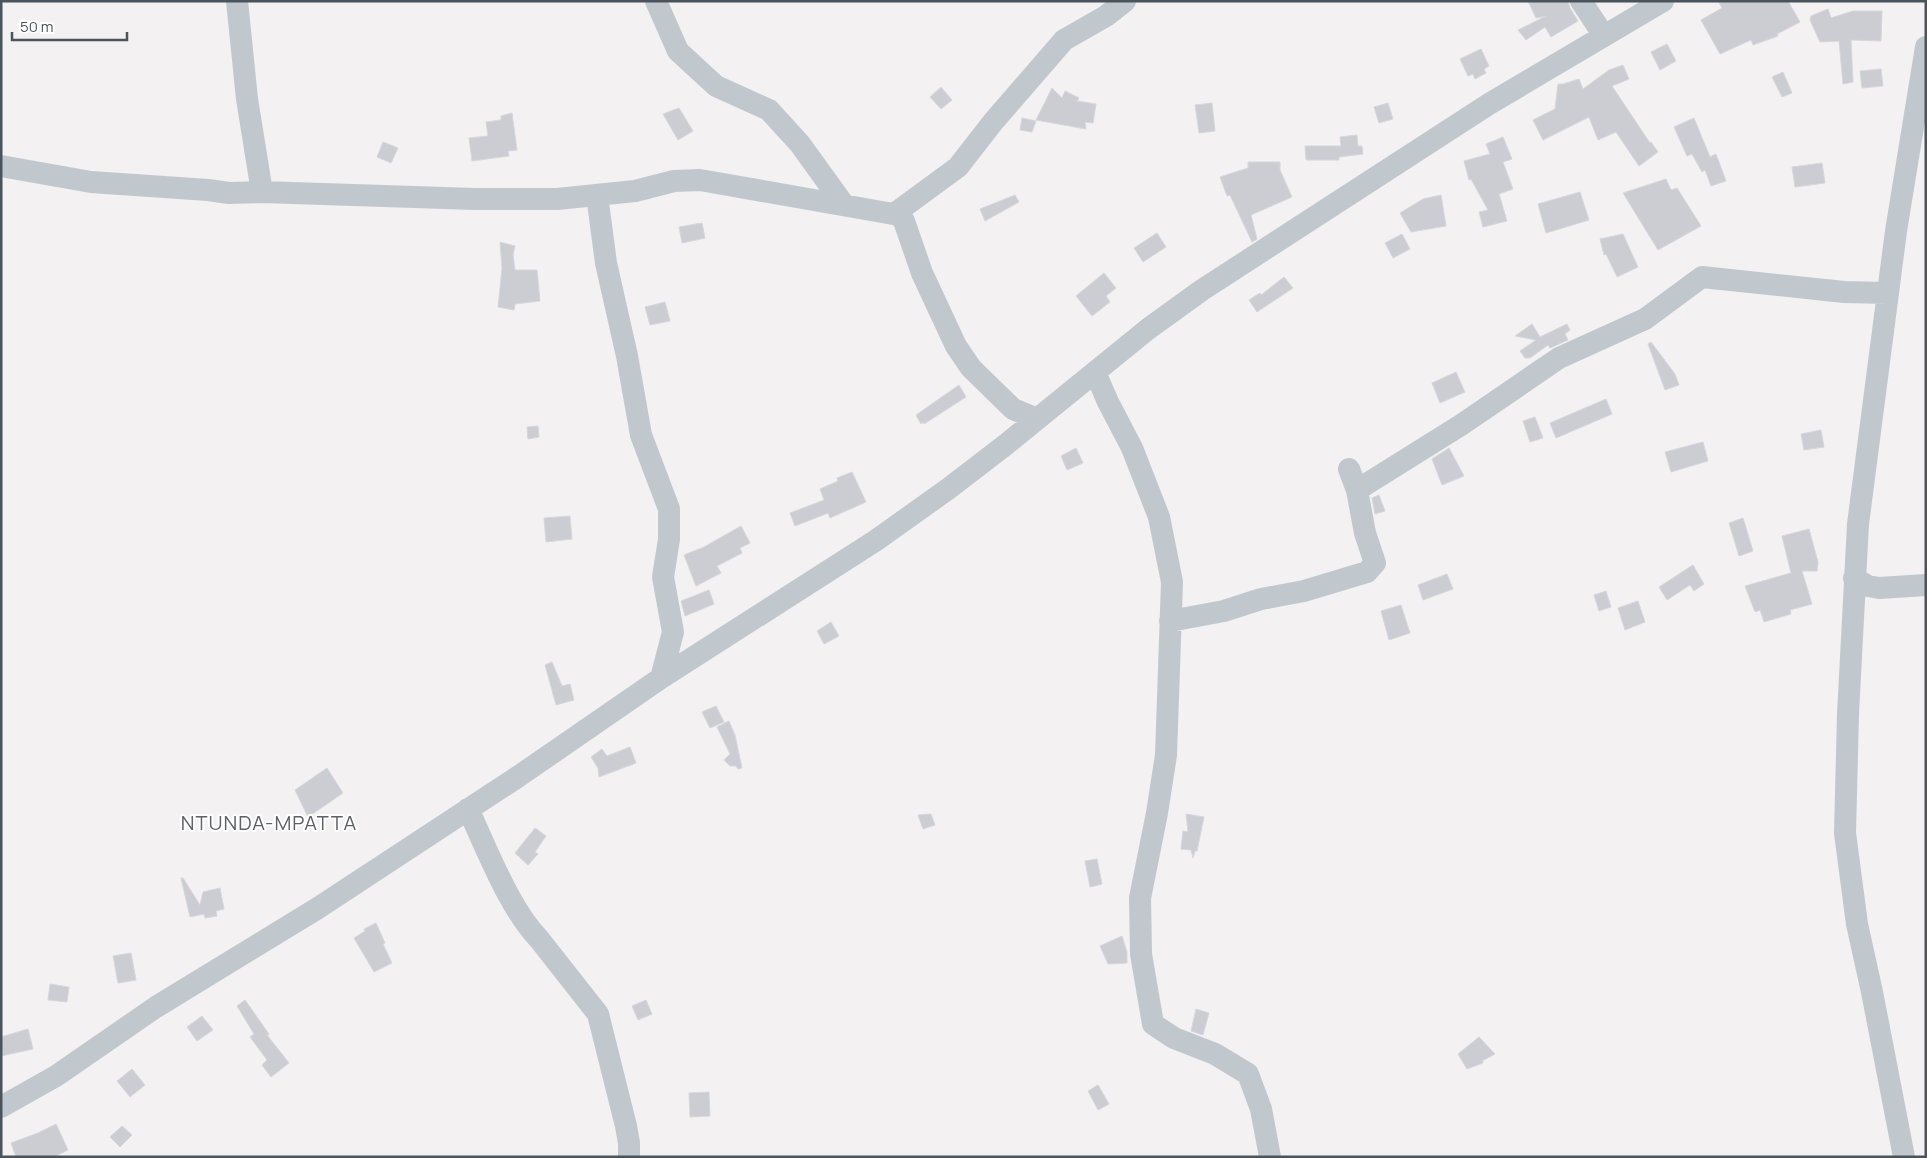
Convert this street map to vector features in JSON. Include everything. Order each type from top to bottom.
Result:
[{"type":"street","points":[[237,1],[247,99],[262,192]]},
{"type":"street","points":[[656,1],[678,51],[716,86],[769,110],[800,144],[844,205]]},
{"type":"street","points":[[894,214],[958,167],[1064,40],[1106,16],[1125,1]]},
{"type":"street","points":[[1581,1],[1604,36]]},
{"type":"street","points":[[1,1107],[56,1076],[156,1006],[318,908],[661,678],[874,541],[948,489],[1148,329],[1202,290],[1489,104],[1662,1]]},
{"type":"street","points":[[1904,1157],[1857,924],[1845,833],[1848,714],[1858,524],[1896,231],[1926,47]]},
{"type":"street","points":[[1,166],[92,182],[208,190],[229,194],[262,192],[484,199],[557,199],[635,191],[674,182],[700,180],[899,215],[904,221],[922,273],[956,346],[971,368],[1013,409],[1037,419]]},
{"type":"street","points":[[597,195],[606,263],[627,356],[640,435],[670,509],[669,539],[663,576],[673,632],[661,678]]},
{"type":"street","points":[[1170,621],[1224,611],[1261,599],[1304,591],[1367,572],[1375,563],[1365,533],[1353,480],[1461,425],[1559,358],[1645,319],[1702,277],[1844,292],[1888,293]]},
{"type":"street","points":[[1095,372],[1132,448],[1159,517],[1172,582],[1166,754],[1157,813],[1140,898],[1141,954],[1153,1024],[1174,1038],[1214,1054],[1248,1074],[1261,1109],[1270,1157]]},
{"type":"street","points":[[1854,578],[1868,586],[1879,588],[1926,585]]},
{"type":"street","points":[[468,809],[510,897],[528,928],[598,1014],[626,1126],[629,1157]]},
{"type":"building","points":[[1528,1],[1568,1],[1578,21],[1551,37],[1545,27],[1526,40],[1518,30],[1546,16],[1536,18]]},
{"type":"building","points":[[1718,1],[1788,1],[1800,22],[1777,34],[1778,36],[1753,45],[1751,40],[1720,54],[1701,20],[1722,8]]},
{"type":"building","points":[[1828,9],[1831,18],[1853,11],[1882,11],[1881,41],[1851,40],[1853,82],[1843,84],[1839,41],[1820,42],[1810,20],[1811,16]]},
{"type":"building","points":[[1667,44],[1676,61],[1660,70],[1651,52]]},
{"type":"building","points":[[1481,49],[1489,66],[1484,69],[1486,73],[1475,79],[1473,74],[1468,76],[1460,59]]},
{"type":"building","points":[[1623,65],[1629,79],[1612,86],[1658,152],[1639,166],[1616,132],[1598,140],[1589,117],[1543,140],[1533,120],[1555,109],[1558,84],[1579,79],[1583,89],[1609,70]]},
{"type":"building","points":[[1881,69],[1883,86],[1862,88],[1860,71]]},
{"type":"building","points":[[1783,72],[1792,93],[1782,97],[1772,77]]},
{"type":"building","points":[[941,87],[952,100],[941,109],[930,97]]},
{"type":"building","points":[[1052,88],[1062,98],[1065,91],[1079,98],[1077,101],[1096,104],[1093,123],[1085,122],[1086,129],[1036,120]]},
{"type":"building","points":[[1212,103],[1215,131],[1199,133],[1195,105]]},
{"type":"building","points":[[1388,103],[1393,119],[1379,123],[1374,107]]},
{"type":"building","points":[[679,108],[693,131],[678,140],[663,114]]},
{"type":"building","points":[[512,113],[517,150],[508,151],[509,156],[472,161],[469,138],[488,136],[486,122],[501,120],[501,116]]},
{"type":"building","points":[[1022,118],[1036,121],[1032,132],[1020,130]]},
{"type":"building","points":[[1694,118],[1710,157],[1716,154],[1726,181],[1711,186],[1705,170],[1702,172],[1692,154],[1687,156],[1674,127]]},
{"type":"building","points":[[1357,135],[1358,146],[1362,146],[1363,154],[1339,157],[1339,160],[1306,160],[1305,146],[1341,146],[1340,137]]},
{"type":"building","points":[[1503,137],[1512,159],[1503,162],[1513,189],[1499,194],[1507,221],[1483,227],[1479,212],[1488,210],[1471,179],[1469,180],[1464,161],[1490,154],[1486,144]]},
{"type":"building","points":[[383,142],[398,148],[391,163],[377,157]]},
{"type":"building","points":[[1248,162],[1280,162],[1280,170],[1292,197],[1251,215],[1257,239],[1252,242],[1230,195],[1227,196],[1220,177],[1248,168]]},
{"type":"building","points":[[1822,163],[1825,183],[1795,187],[1792,167]]},
{"type":"building","points":[[1666,179],[1671,190],[1677,188],[1701,226],[1658,250],[1623,193]]},
{"type":"building","points":[[1580,192],[1589,220],[1546,233],[1538,204]]},
{"type":"building","points":[[1015,195],[1019,202],[985,221],[980,209]]},
{"type":"building","points":[[1441,195],[1446,226],[1411,232],[1400,213],[1423,199]]},
{"type":"building","points":[[702,223],[705,238],[682,243],[679,227]]},
{"type":"building","points":[[1157,233],[1166,247],[1143,262],[1134,248]]},
{"type":"building","points":[[1402,234],[1410,249],[1393,258],[1385,243]]},
{"type":"building","points":[[1623,234],[1638,267],[1617,277],[1606,254],[1604,255],[1600,239]]},
{"type":"building","points":[[500,242],[515,246],[513,255],[515,270],[537,270],[540,301],[515,304],[514,310],[498,307],[502,268]]},
{"type":"building","points":[[1104,273],[1116,288],[1106,296],[1110,302],[1092,316],[1076,296]]},
{"type":"building","points":[[1284,277],[1293,288],[1257,312],[1249,300],[1260,293],[1261,295]]},
{"type":"building","points":[[665,302],[670,321],[650,325],[645,307]]},
{"type":"building","points":[[1532,324],[1540,337],[1567,324],[1570,330],[1565,334],[1568,340],[1550,348],[1548,345],[1530,358],[1525,358],[1520,351],[1536,340],[1515,336]]},
{"type":"building","points":[[1651,342],[1675,374],[1679,385],[1665,390],[1648,344]]},
{"type":"building","points":[[1456,372],[1465,392],[1440,403],[1432,383]]},
{"type":"building","points":[[959,385],[966,397],[924,424],[923,422],[921,424],[916,415]]},
{"type":"building","points":[[1606,399],[1612,414],[1556,438],[1550,423]]},
{"type":"building","points":[[1535,417],[1543,438],[1530,442],[1523,421]]},
{"type":"building","points":[[538,426],[539,437],[528,439],[527,427]]},
{"type":"building","points":[[1821,430],[1824,447],[1804,450],[1801,434]]},
{"type":"building","points":[[1703,442],[1708,461],[1671,472],[1665,452]]},
{"type":"building","points":[[1076,448],[1083,463],[1067,470],[1061,456]]},
{"type":"building","points":[[1449,448],[1464,476],[1442,485],[1432,459]]},
{"type":"building","points":[[852,472],[866,502],[830,518],[828,513],[795,526],[790,513],[824,500],[820,489],[838,481],[837,478]]},
{"type":"building","points":[[1379,495],[1385,511],[1375,514],[1372,498]]},
{"type":"building","points":[[570,516],[572,539],[546,542],[544,518]]},
{"type":"building","points":[[1743,518],[1753,551],[1739,556],[1729,523]]},
{"type":"building","points":[[741,526],[750,543],[740,548],[742,553],[717,566],[721,573],[696,586],[684,555],[704,547]]},
{"type":"building","points":[[1809,529],[1818,562],[1817,571],[1802,571],[1812,604],[1790,610],[1791,614],[1764,622],[1760,610],[1755,612],[1745,586],[1791,573],[1782,536]]},
{"type":"building","points":[[1693,565],[1704,584],[1694,591],[1690,585],[1667,600],[1659,587]]},
{"type":"building","points":[[1447,574],[1453,589],[1423,600],[1418,585]]},
{"type":"building","points":[[709,590],[714,604],[685,616],[681,601]]},
{"type":"building","points":[[1606,591],[1611,607],[1599,611],[1594,595]]},
{"type":"building","points":[[1638,601],[1645,622],[1625,630],[1618,608]]},
{"type":"building","points":[[1401,605],[1410,633],[1389,640],[1381,611]]},
{"type":"building","points":[[831,622],[839,636],[824,644],[817,631]]},
{"type":"building","points":[[552,662],[562,686],[570,684],[574,700],[556,705],[545,665]]},
{"type":"building","points":[[716,706],[724,722],[710,728],[702,712]]},
{"type":"building","points":[[729,721],[735,735],[742,768],[738,769],[736,766],[730,766],[724,760],[730,754],[717,727]]},
{"type":"building","points":[[630,747],[636,763],[599,777],[598,768],[591,757],[602,749],[607,756]]},
{"type":"building","points":[[327,768],[343,793],[308,817],[295,790]]},
{"type":"building","points":[[931,814],[935,825],[923,829],[918,815]]},
{"type":"building","points":[[1186,814],[1204,817],[1197,851],[1195,851],[1193,858],[1191,850],[1181,849],[1183,831],[1188,832]]},
{"type":"building","points":[[535,828],[546,836],[535,852],[538,854],[528,865],[515,853]]},
{"type":"building","points":[[1097,859],[1102,884],[1090,887],[1085,861]]},
{"type":"building","points":[[181,878],[183,878],[200,905],[203,892],[220,888],[224,909],[216,911],[217,916],[205,918],[204,914],[190,917]]},
{"type":"building","points":[[376,923],[392,963],[374,972],[354,938],[365,931],[364,929]]},
{"type":"building","points":[[1122,936],[1127,952],[1127,963],[1108,964],[1100,946]]},
{"type":"building","points":[[131,953],[136,980],[118,983],[113,956]]},
{"type":"building","points":[[50,984],[69,987],[67,1002],[48,1000]]},
{"type":"building","points":[[245,1000],[269,1034],[267,1035],[289,1063],[271,1077],[262,1065],[267,1060],[250,1037],[254,1034],[237,1006]]},
{"type":"building","points":[[646,1000],[652,1014],[638,1020],[632,1006]]},
{"type":"building","points":[[1196,1009],[1209,1013],[1203,1035],[1191,1031]]},
{"type":"building","points":[[202,1016],[213,1030],[197,1041],[187,1027]]},
{"type":"building","points":[[28,1029],[33,1049],[1,1056],[1,1037]]},
{"type":"building","points":[[1479,1037],[1495,1054],[1482,1061],[1483,1063],[1467,1069],[1458,1054]]},
{"type":"building","points":[[132,1069],[145,1085],[130,1097],[117,1081]]},
{"type":"building","points":[[1098,1085],[1109,1104],[1098,1110],[1088,1091]]},
{"type":"building","points":[[709,1092],[710,1116],[690,1117],[689,1093]]},
{"type":"building","points":[[56,1124],[68,1150],[54,1157],[16,1157],[11,1143]]},
{"type":"building","points":[[122,1126],[132,1135],[120,1147],[110,1137]]},
{"type":"district","name":"NTUNDA-MPATTA","points":[[269,823]]}]
